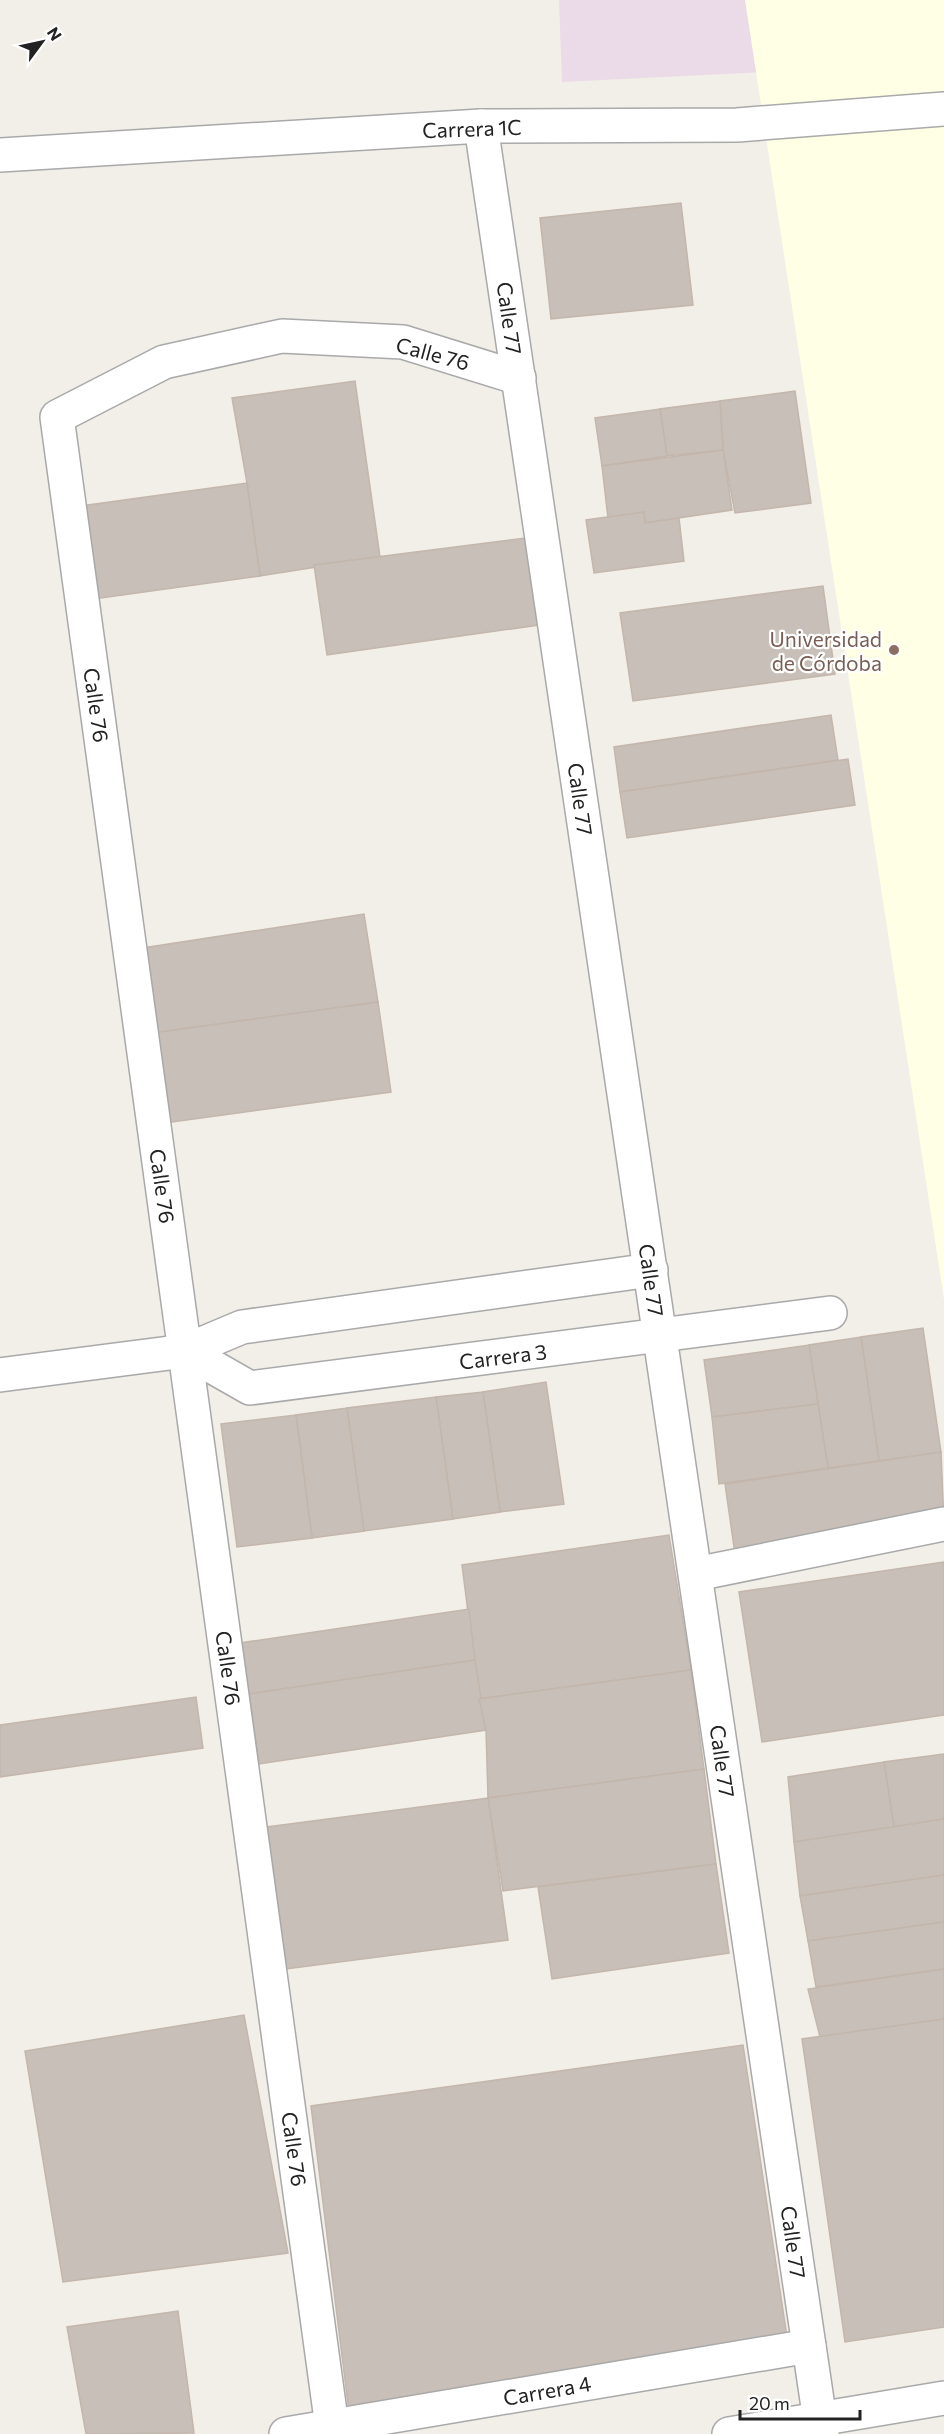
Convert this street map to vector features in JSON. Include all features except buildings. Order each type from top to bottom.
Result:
[{"type":"street","name":"Carrera 1C","points":[[0,155],[482,126],[737,126],[944,109]]},
{"type":"street","name":"Calle 77","points":[[482,126],[821,2427]]},
{"type":"street","name":"Calle 76","points":[[332,2430],[57,417],[164,362],[282,336],[403,342],[519,378]]},
{"type":"street","points":[[0,1375],[185,1351],[242,1327],[651,1270]]},
{"type":"street","name":"Carrera 3","points":[[185,1351],[250,1388],[830,1313]]},
{"type":"street","points":[[696,1574],[944,1524]]},
{"type":"street","name":"Carrera 4","points":[[286,2434],[332,2430],[809,2346]]},
{"type":"street","points":[[729,2434],[821,2427],[944,2398]]},
{"type":"shaded area","points":[[559,0],[944,0],[944,63],[562,82]]},
{"type":"shaded area","name":"Universidad de Córdoba","points":[[745,0],[944,0],[944,1299]]},
{"type":"place","name":"Universidad de Córdoba","points":[[894,650]]}]
